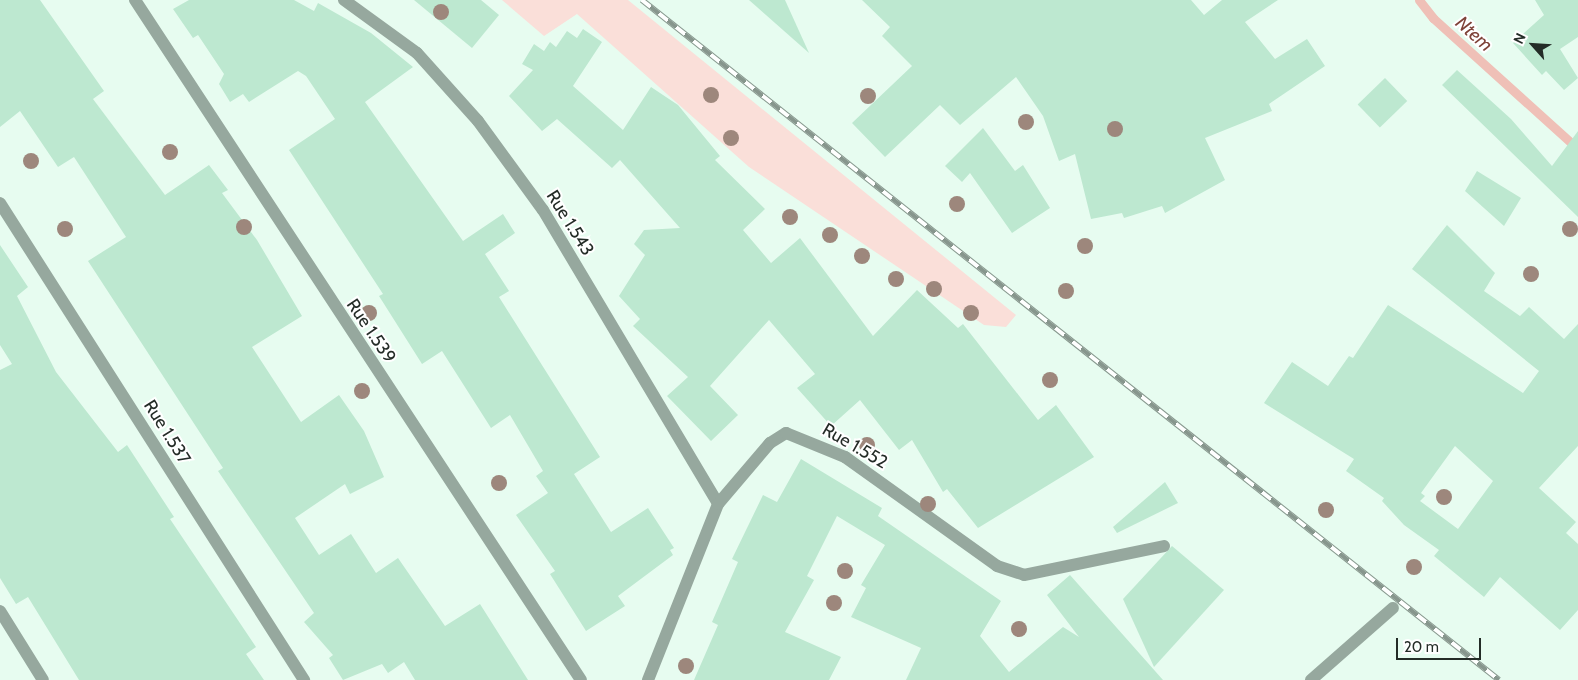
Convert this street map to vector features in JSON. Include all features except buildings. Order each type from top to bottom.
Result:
[{"type":"street","name":"Rue 1.539","points":[[135,0],[581,680]]},
{"type":"street","name":"Rue 1.543","points":[[344,0],[417,53],[478,121],[543,210],[718,504]]},
{"type":"street","name":"Rue 1.537","points":[[0,203],[304,680]]},
{"type":"street","name":"Rue 1.552","points":[[648,680],[718,504],[770,443],[786,433],[845,457],[997,566],[1024,575],[1164,546]]},
{"type":"street","points":[[1311,680],[1393,608]]},
{"type":"street","points":[[0,612],[43,680]]},
{"type":"shaded area","points":[[502,0],[628,0],[1016,315],[1006,327],[984,325],[749,167],[577,14],[544,36]]},
{"type":"waterway","name":"Ntem","points":[[1419,0],[1433,18],[1578,149]]},
{"type":"railway","points":[[642,0],[1499,680]]}]
